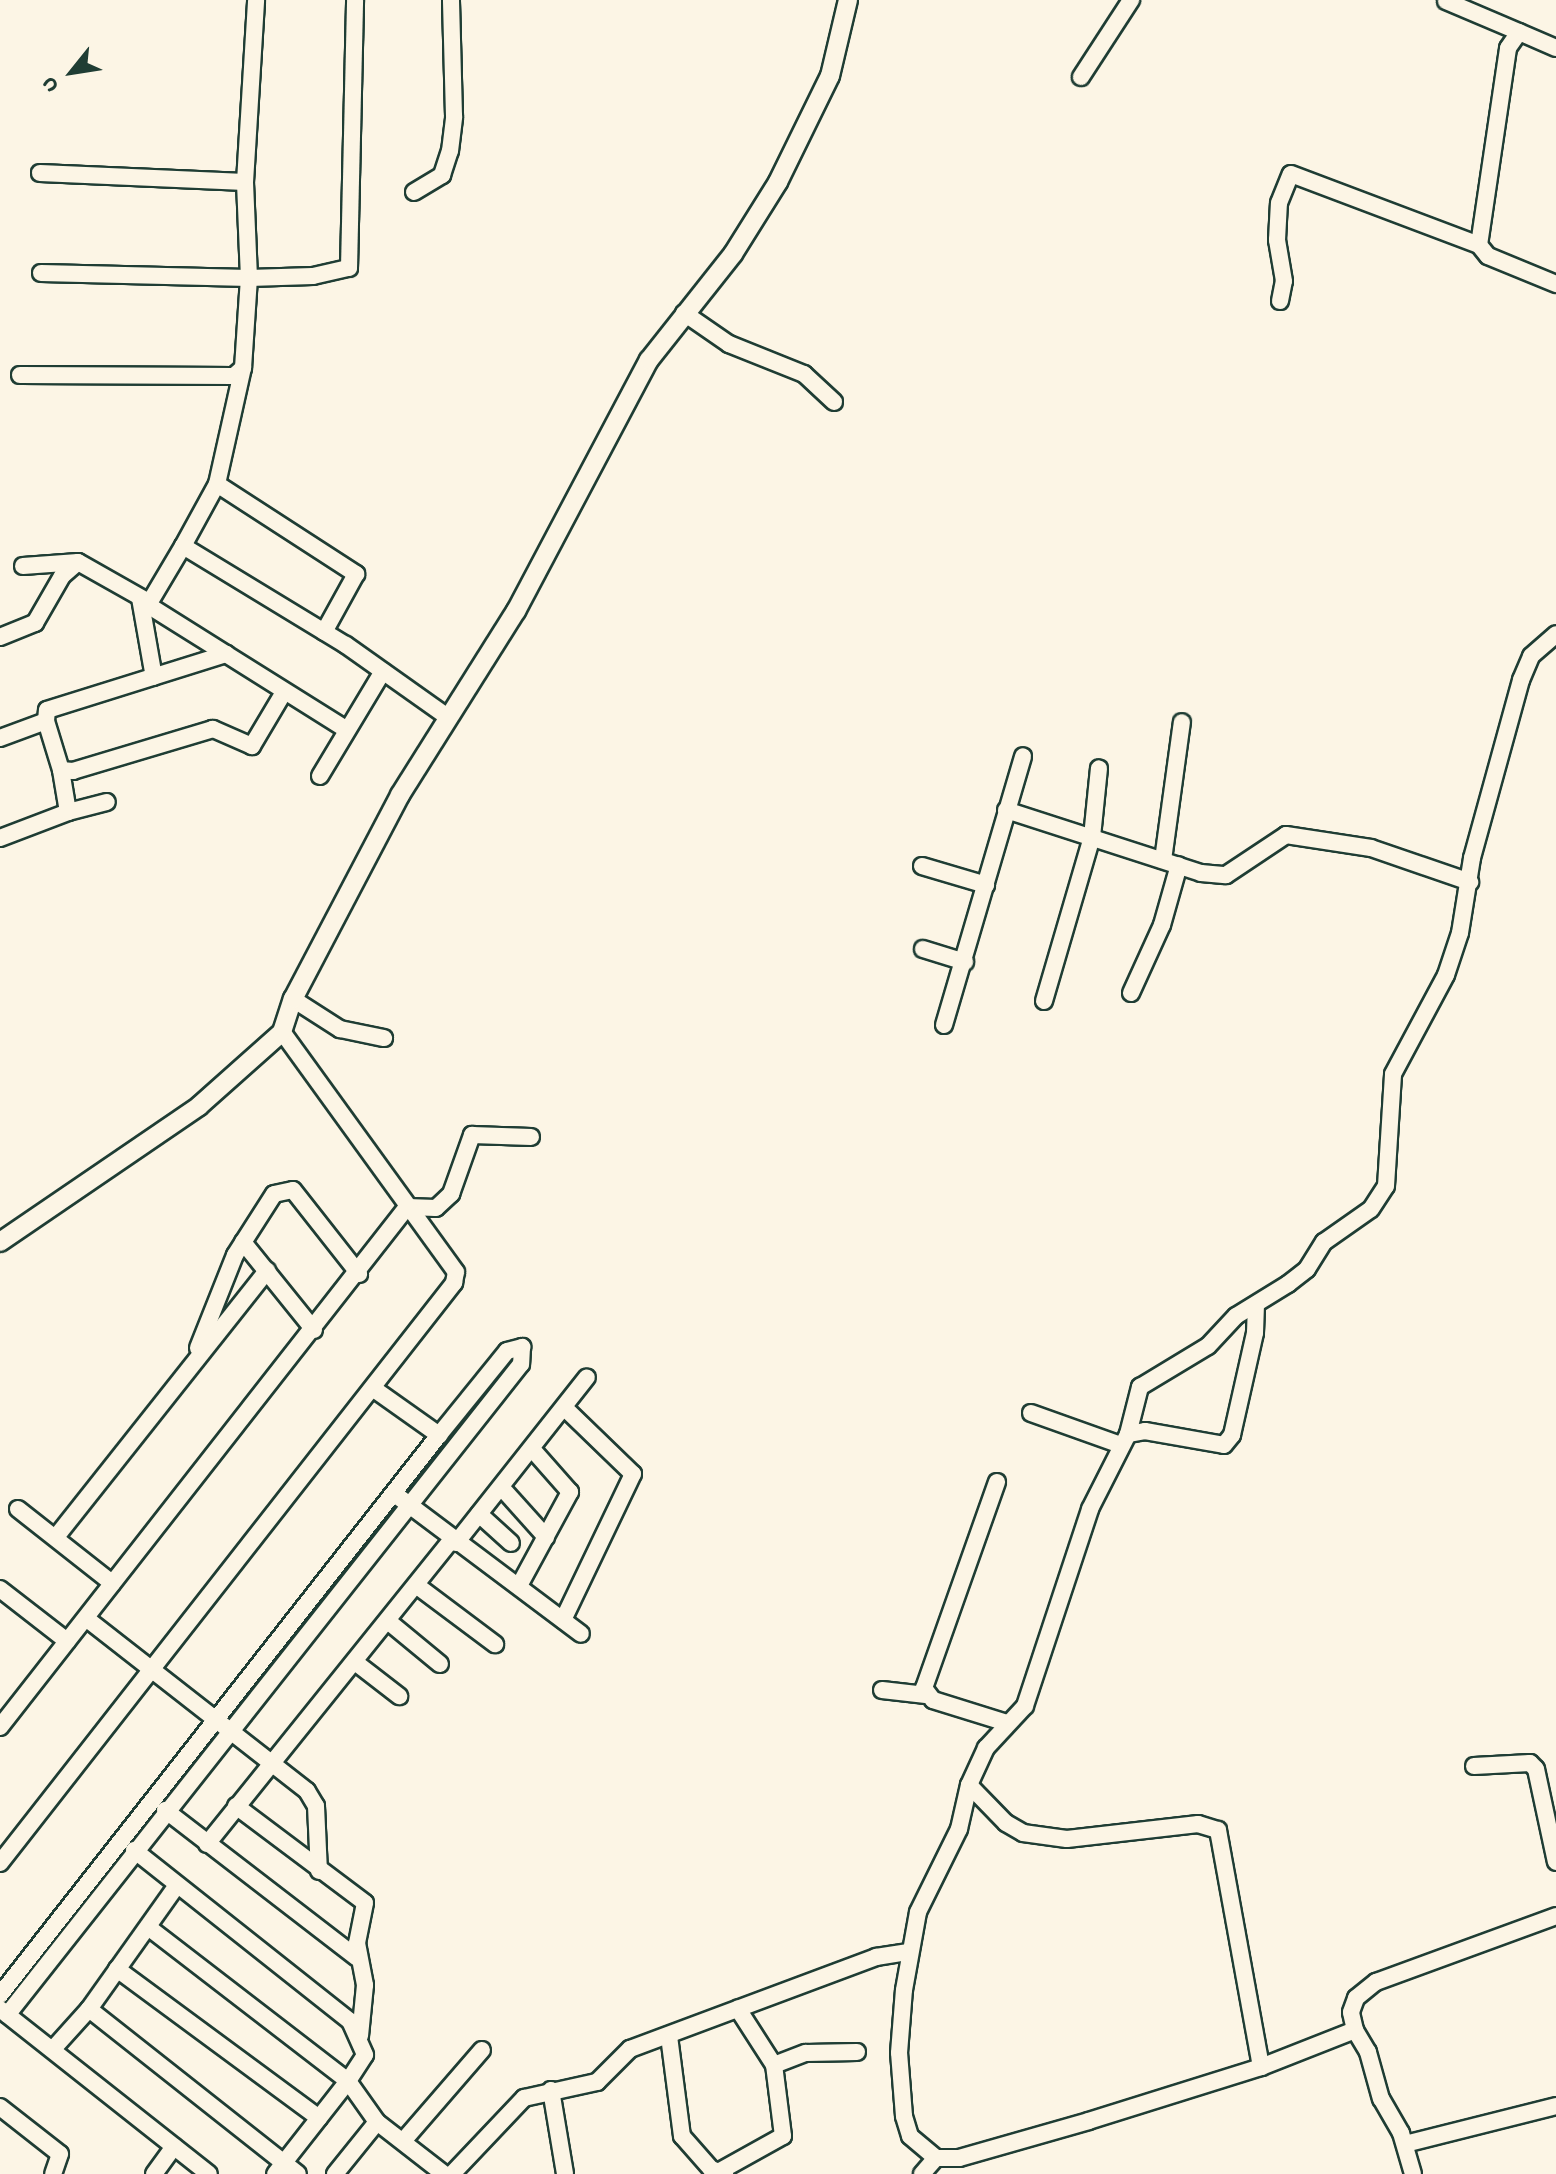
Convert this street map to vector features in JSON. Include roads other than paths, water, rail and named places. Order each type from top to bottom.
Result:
[{"type":"street","points":[[154,677],[144,600],[183,546],[217,484],[243,368],[249,278],[245,182],[256,0]]},
{"type":"street","points":[[41,273],[249,278],[339,274],[349,268],[355,0]]},
{"type":"street","points":[[414,192],[442,175],[450,151],[454,116],[451,0]]},
{"type":"street","points":[[0,1242],[199,1106],[282,1032],[293,999],[400,795],[535,576],[649,360],[733,254],[778,182],[830,76],[848,0]]},
{"type":"street","points":[[1081,77],[1131,0]]},
{"type":"street","points":[[1446,1],[1556,48]]},
{"type":"street","points":[[1479,245],[1502,78],[1508,48],[1519,32]]},
{"type":"street","points":[[40,173],[245,182]]},
{"type":"street","points":[[1280,301],[1284,281],[1277,240],[1279,203],[1291,174],[1479,245],[1488,256],[1556,284]]},
{"type":"street","points":[[684,313],[729,344],[804,374],[834,402]]},
{"type":"street","points":[[20,375],[234,376],[243,368]]},
{"type":"street","points":[[217,484],[356,574],[324,632]]},
{"type":"street","points":[[183,546],[324,632],[449,718]]},
{"type":"street","points":[[0,637],[35,623],[62,576],[78,562]]},
{"type":"street","points":[[23,566],[78,562],[144,600],[344,728]]},
{"type":"street","points":[[1355,2030],[1261,2067],[959,2158],[936,2158],[910,2136],[904,2116],[899,2053],[909,1952],[918,1912],[959,1829],[969,1785],[986,1748],[1025,1706],[1090,1509],[1124,1439],[1140,1387],[1208,1346],[1236,1316],[1307,1269],[1324,1242],[1371,1209],[1386,1186],[1393,1074],[1446,975],[1521,680],[1531,656],[1556,634]]},
{"type":"street","points":[[68,812],[61,770],[46,721],[47,710],[226,654]]},
{"type":"street","points":[[320,776],[344,728],[383,671]]},
{"type":"street","points":[[61,770],[213,729],[252,746],[268,727],[284,692]]},
{"type":"street","points":[[0,738],[46,721]]},
{"type":"street","points":[[1131,993],[1162,925],[1171,862],[1182,722]]},
{"type":"street","points":[[944,1025],[1023,756]]},
{"type":"street","points":[[1044,1001],[1092,837],[1099,768]]},
{"type":"street","points":[[0,838],[68,812],[107,802]]},
{"type":"street","points":[[1006,810],[1171,862],[1226,875],[1267,843],[1286,835],[1371,848],[1470,882]]},
{"type":"street","points":[[922,866],[986,885]]},
{"type":"street","points":[[923,949],[965,962]]},
{"type":"street","points":[[293,999],[340,1029],[384,1038]]},
{"type":"street","points":[[0,1863],[444,1300],[456,1272],[282,1032]]},
{"type":"street","points":[[407,1207],[436,1208],[451,1194],[472,1135],[531,1137]]},
{"type":"street","points":[[192,1364],[243,1242],[274,1194],[293,1190],[359,1274]]},
{"type":"street","points":[[0,1727],[359,1274],[407,1207]]},
{"type":"street","points":[[243,1242],[314,1330]]},
{"type":"street","points":[[56,1537],[267,1271]]},
{"type":"street","points":[[1031,1413],[1124,1439],[1145,1431],[1224,1445],[1232,1435],[1255,1333],[1256,1305]]},
{"type":"street","points":[[0,1995],[222,1724],[408,1505],[521,1364],[522,1347],[507,1351],[439,1435],[222,1724],[165,1810],[4,2012],[209,2174]]},
{"type":"street","points":[[207,1844],[416,1585],[533,1450],[587,1377]]},
{"type":"street","points":[[374,1389],[439,1435]]},
{"type":"street","points":[[563,1620],[633,1474],[565,1408]]},
{"type":"street","points":[[520,1584],[570,1488],[533,1450]]},
{"type":"street","points":[[926,1695],[930,1668],[997,1482]]},
{"type":"street","points":[[502,1488],[546,1537]]},
{"type":"street","points":[[394,1493],[454,1542],[520,1584],[581,1634]]},
{"type":"street","points":[[18,1509],[112,1583]]},
{"type":"street","points":[[479,1514],[511,1543]]},
{"type":"street","points":[[416,1585],[495,1644]]},
{"type":"street","points":[[3,1597],[67,1641]]},
{"type":"street","points":[[87,1619],[307,1791],[316,1806],[319,1871]]},
{"type":"street","points":[[389,1622],[440,1664]]},
{"type":"street","points":[[355,1662],[399,1696]]},
{"type":"street","points":[[882,1690],[926,1695],[1007,1723]]},
{"type":"street","points":[[1474,1766],[1530,1763],[1536,1769],[1556,1862]]},
{"type":"street","points":[[969,1785],[1006,1823],[1023,1833],[1067,1839],[1198,1824],[1218,1830],[1261,2067]]},
{"type":"street","points":[[236,1806],[365,1903],[357,1958],[365,1985],[360,2036]]},
{"type":"street","points":[[165,1810],[357,1958]]},
{"type":"street","points":[[89,2009],[286,2170],[365,2055],[360,2036],[350,2021],[134,1850]]},
{"type":"street","points":[[53,2049],[89,2009],[177,1885]]},
{"type":"street","points":[[1413,2174],[1405,2144],[1355,2030],[1351,2012],[1356,1998],[1376,1982],[1556,1916]]},
{"type":"street","points":[[148,1927],[348,2081],[377,2122],[404,2140],[434,2171]]},
{"type":"street","points":[[452,2174],[508,2109],[551,2090],[597,2082],[630,2049],[876,1957],[909,1952]]},
{"type":"street","points":[[117,1969],[319,2118]]},
{"type":"street","points":[[669,2036],[682,2136],[711,2169],[722,2172],[783,2136],[774,2065],[738,2009]]},
{"type":"street","points":[[404,2140],[482,2050]]},
{"type":"street","points":[[774,2065],[806,2053],[857,2052]]},
{"type":"street","points":[[551,2090],[565,2174]]},
{"type":"street","points":[[1405,2144],[1556,2106]]},
{"type":"street","points":[[0,2107],[60,2154],[53,2174]]},
{"type":"street","points":[[335,2174],[377,2122]]},
{"type":"street","points":[[154,2174],[174,2146]]},
{"type":"street","points":[[922,2174],[936,2158]]}]
